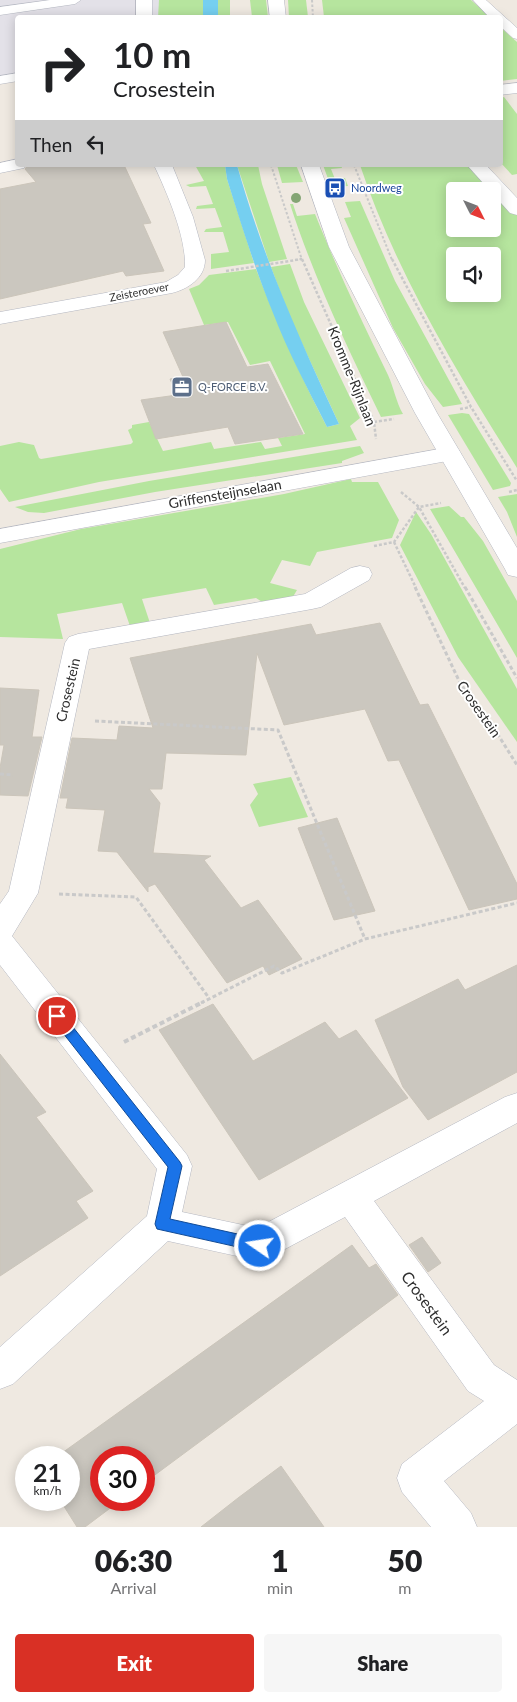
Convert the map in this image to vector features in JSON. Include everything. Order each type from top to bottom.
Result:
[{"type":"street","points":[[144,0],[144,15]]},
{"type":"street","points":[[276,0],[278,15]]},
{"type":"street","points":[[503,90],[517,88]]},
{"type":"street","points":[[0,168],[15,165]]},
{"type":"street","name":"Zeisteroever","points":[[0,318],[172,287],[190,276],[196,266],[186,224],[165,167]]},
{"type":"street","points":[[311,167],[338,247],[426,413],[517,569]]},
{"type":"street","points":[[478,167],[517,209]]},
{"type":"street","name":"Griffensteijnselaan","points":[[2,531],[450,454]]},
{"type":"street","name":"Crosestein","points":[[0,929],[23,892],[78,643],[312,601],[360,574]]},
{"type":"street","points":[[0,943],[175,1166],[162,1224],[0,1371]]},
{"type":"street","points":[[162,1224],[260,1246],[517,1106]]},
{"type":"street","name":"Crosestein","points":[[350,1196],[481,1378],[516,1403],[416,1478],[458,1527]]},
{"type":"lane","points":[[0,11],[75,0]]},
{"type":"lane","points":[[479,0],[496,15]]},
{"type":"lane","points":[[503,22],[517,35]]},
{"type":"lane","points":[[0,80],[15,78]]},
{"type":"path","points":[[312,0],[313,15]]},
{"type":"path","name":"Kromme-Rijnlaan","points":[[272,167],[302,259],[374,422],[376,440],[386,465],[401,492],[420,507],[517,678]]},
{"type":"path","points":[[355,167],[389,254],[471,407],[517,481]]},
{"type":"path","points":[[240,268],[302,259]]},
{"type":"path","points":[[360,574],[349,550],[394,542],[420,507]]},
{"type":"path","name":"Crosestein","points":[[394,542],[461,685],[490,722],[517,765]]},
{"type":"path","points":[[61,719],[278,730],[365,939]]},
{"type":"path","points":[[23,892],[136,897],[209,998]]},
{"type":"path","points":[[91,1059],[274,966],[282,973],[365,939],[517,903]]},
{"type":"shaded area","points":[[0,0],[186,0],[179,15],[15,15],[15,80],[0,83]]},
{"type":"green space","points":[[159,0],[230,0],[230,15],[158,15]]},
{"type":"green space","points":[[250,0],[266,0],[268,15],[252,15]]},
{"type":"green space","points":[[288,0],[306,0],[308,15],[289,15]]},
{"type":"green space","points":[[322,0],[471,0],[488,15],[324,15]]},
{"type":"green space","points":[[503,30],[517,42],[517,79],[503,81]]},
{"type":"green space","points":[[503,97],[517,114],[517,174],[512,175],[503,165]]},
{"type":"green space","points":[[196,167],[225,167],[227,179],[254,263],[211,269],[211,254],[229,252],[223,232],[204,232],[206,229],[222,227],[215,208],[196,209],[197,206],[213,204],[206,186],[190,187],[186,185],[204,181]]},
{"type":"green space","points":[[238,167],[258,167],[262,184],[287,259],[269,262]]},
{"type":"green space","points":[[278,167],[297,167],[303,182],[282,183]]},
{"type":"green space","points":[[324,167],[342,167],[331,169],[335,179],[345,178],[348,186],[331,187]]},
{"type":"green space","points":[[361,167],[471,167],[486,182],[446,182],[446,238],[501,238],[501,198],[517,214],[517,468],[450,358],[391,244]]},
{"type":"green space","points":[[360,201],[395,281],[462,404],[443,407],[425,384],[393,328],[344,218],[351,217],[345,202]]},
{"type":"green space","points":[[290,204],[293,204],[297,216],[315,214],[350,295],[388,375],[403,414],[381,417],[320,285]]},
{"type":"green space","points":[[290,264],[304,302],[360,418],[350,426],[357,440],[99,482],[9,502],[0,489],[0,446],[19,442],[34,445],[41,459],[131,444],[133,442],[128,430],[132,428],[132,425],[149,422],[163,451],[211,442],[214,449],[261,442],[265,449],[282,446],[278,438],[305,434],[270,361],[250,365],[228,322],[204,325],[189,289],[199,285],[209,275],[256,269],[289,349],[327,427],[339,424],[288,313],[271,267]]},
{"type":"green space","points":[[469,414],[511,483],[510,486],[493,490],[448,415]]},
{"type":"green space","points":[[360,446],[364,453],[342,461],[342,463],[155,492],[44,513],[28,512],[15,507],[149,481]]},
{"type":"green space","points":[[351,479],[352,482],[378,482],[399,520],[392,538],[317,552],[310,566],[282,560],[270,583],[297,590],[291,600],[267,605],[256,598],[214,605],[206,588],[142,599],[151,626],[131,629],[122,603],[57,614],[63,639],[0,637],[0,549],[81,529],[284,494]]},
{"type":"green space","points":[[517,494],[517,537],[507,512],[498,497]]},
{"type":"green space","points":[[449,506],[461,517],[464,517],[483,541],[517,601],[517,658],[430,509]]},
{"type":"green space","points":[[416,512],[431,534],[517,689],[517,742],[458,657],[400,545]]},
{"type":"green space","points":[[291,777],[308,817],[259,827],[250,805],[258,794],[253,784]]},
{"type":"water","points":[[203,0],[218,0],[218,15],[203,15]]},
{"type":"water","points":[[225,167],[238,167],[270,264],[296,329],[339,424],[327,427],[285,342],[248,246],[227,179]]},
{"type":"building","points":[[26,167],[125,167],[151,223],[143,224],[164,271],[126,276],[123,271],[0,299],[0,189],[36,182],[25,169]]},
{"type":"building","points":[[226,322],[247,367],[268,364],[303,434],[235,444],[228,427],[156,439],[141,400],[177,395],[170,379],[183,377],[163,332]]},
{"type":"building","points":[[380,623],[420,705],[428,704],[451,750],[517,884],[517,899],[469,910],[399,760],[388,761],[365,709],[284,725],[257,653],[246,755],[166,753],[162,789],[149,789],[160,803],[153,853],[211,856],[204,860],[241,908],[258,900],[302,959],[269,975],[263,966],[227,983],[155,884],[148,887],[148,892],[117,852],[98,851],[105,810],[66,808],[68,798],[60,798],[72,738],[117,740],[119,726],[153,728],[130,658],[311,624],[316,635]]},
{"type":"building","points":[[0,688],[39,690],[32,737],[42,737],[28,796],[0,795],[0,768],[4,745],[0,745]]},
{"type":"building","points":[[337,818],[375,911],[334,920],[298,828]]},
{"type":"building","points":[[517,965],[517,1072],[428,1120],[403,1087],[375,1020],[458,979],[465,990]]},
{"type":"building","points":[[213,1004],[253,1061],[325,1022],[339,1039],[356,1030],[408,1098],[259,1180],[159,1030]]},
{"type":"building","points":[[0,1054],[46,1112],[36,1117],[93,1191],[76,1201],[88,1218],[0,1276]]},
{"type":"building","points":[[422,1237],[441,1263],[428,1272],[409,1245]]},
{"type":"building","points":[[352,1245],[369,1268],[376,1264],[398,1295],[155,1475],[155,1446],[90,1446],[90,1511],[106,1511],[85,1527],[77,1527],[67,1511],[80,1511],[80,1446],[72,1446]]},
{"type":"building","points":[[281,1466],[324,1527],[201,1527],[238,1498]]},
{"type":"place","name":"Noordweg","points":[[335,188]]},
{"type":"place","name":"Q-FORCE B.V.","points":[[182,387]]},
{"type":"route","points":[[57,1016],[175,1166],[162,1224],[260,1246]]}]
